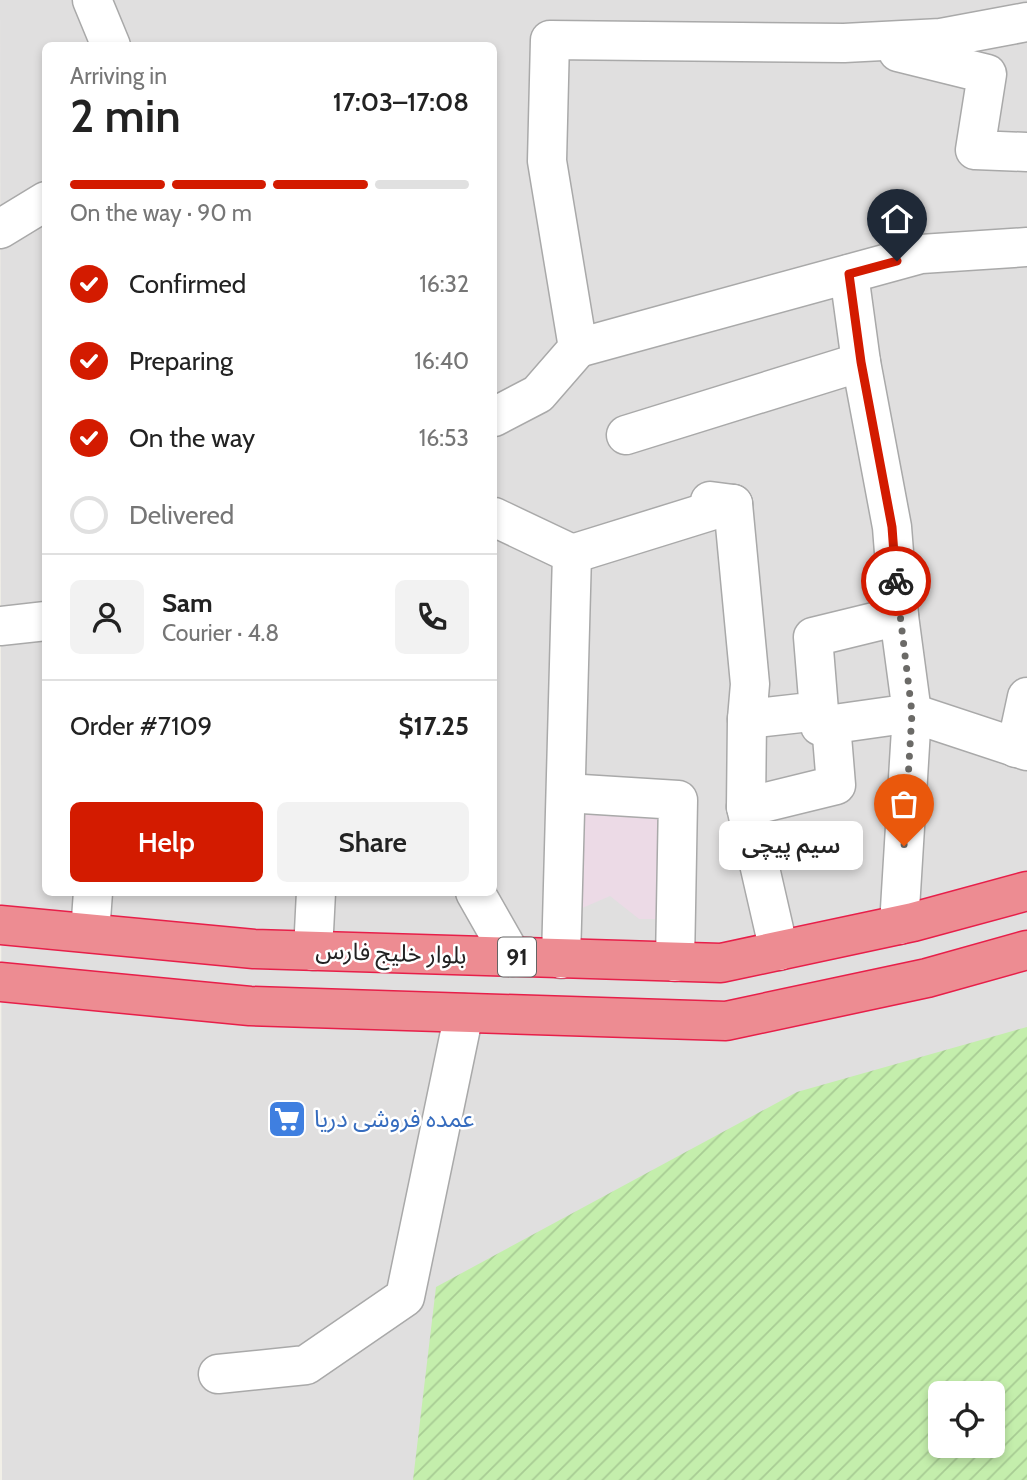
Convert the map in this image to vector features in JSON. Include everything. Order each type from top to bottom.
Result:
[{"type":"highway","name":"بلوار خلیج فارس","points":[[0,925],[313,951],[721,963],[899,925],[1027,891]]},
{"type":"highway","points":[[196,1001],[204,944]]},
{"type":"highway","points":[[0,982],[250,1006],[726,1021],[927,978],[1027,950]]},
{"type":"street","points":[[92,0],[109,42]]},
{"type":"street","points":[[578,348],[547,161],[550,40],[844,43],[941,38],[1027,22]]},
{"type":"street","points":[[844,43],[917,56],[987,74],[975,149],[1027,152]]},
{"type":"street","points":[[1,224],[42,203]]},
{"type":"street","points":[[497,415],[538,394],[578,348],[921,254],[1027,247]]},
{"type":"street","points":[[849,274],[861,362],[892,527],[899,616],[912,713],[899,925]]},
{"type":"street","points":[[626,435],[861,362]]},
{"type":"street","points":[[497,518],[572,554],[722,503],[750,684],[746,807],[779,951]]},
{"type":"street","points":[[561,958],[572,554]]},
{"type":"street","points":[[746,807],[836,785],[813,637],[899,616]]},
{"type":"street","points":[[0,626],[42,621]]},
{"type":"street","points":[[747,719],[912,713],[1022,750],[1027,697]]},
{"type":"street","points":[[566,793],[678,800],[676,962]]},
{"type":"street","points":[[90,933],[93,896]]},
{"type":"street","points":[[313,951],[317,896]]},
{"type":"street","points":[[477,896],[512,957]]},
{"type":"street","points":[[218,1374],[306,1365],[405,1297],[464,1013]]},
{"type":"shaded area","points":[[0,0],[1027,0],[1027,1480],[2,1480]]},
{"type":"shaded area","points":[[580,807],[658,812],[661,919],[639,919],[610,896],[580,909]]},
{"type":"green space","points":[[1027,1027],[1027,1480],[413,1480],[436,1287],[797,1092]]},
{"type":"way so far","points":[[896,581],[912,713],[904,846]]},
{"type":"place","name":"سیم پیچی","points":[[904,846]]},
{"type":"place","name":"عمده فروشی دریا","points":[[287,1119]]},
{"type":"route","points":[[896,581],[892,527],[861,362],[849,274],[897,261]]}]
